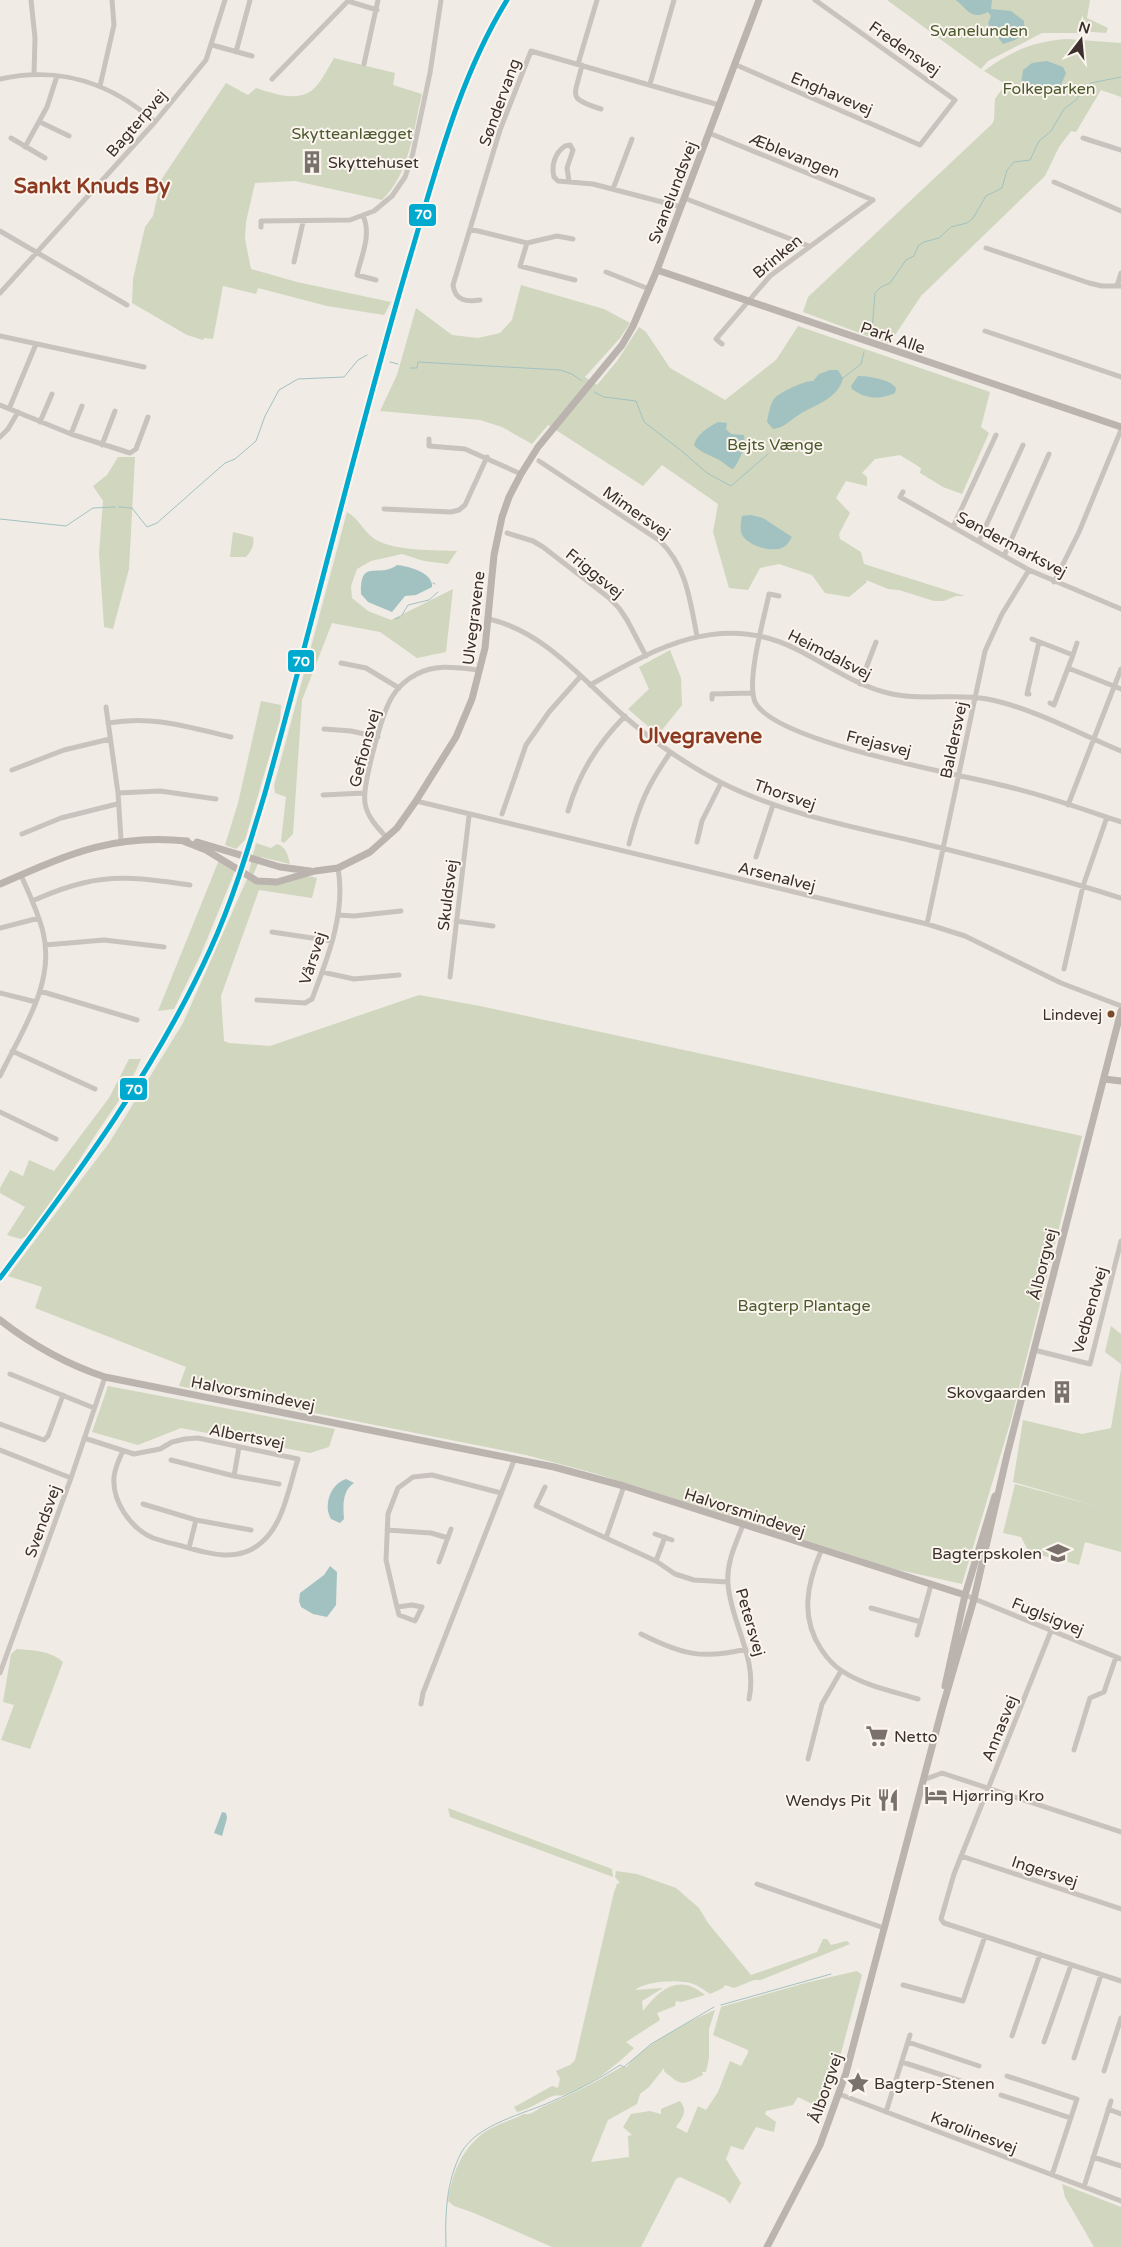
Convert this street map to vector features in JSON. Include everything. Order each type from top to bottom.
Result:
[{"type":"street","points":[[30,0],[35,38],[34,74]]},
{"type":"street","points":[[100,86],[114,25],[112,0]]},
{"type":"street","name":"Bagterpvej","points":[[0,293],[155,122],[206,60],[225,0]]},
{"type":"street","points":[[236,52],[250,0]]},
{"type":"street","points":[[364,64],[378,0]]},
{"type":"street","points":[[261,227],[261,221],[337,222],[363,216],[392,196],[405,177],[409,166],[428,82],[441,0]]},
{"type":"street","points":[[597,0],[580,64],[575,94],[576,99],[580,103],[601,109]]},
{"type":"street","points":[[650,84],[674,0]]},
{"type":"street","name":"Svanelundsvej","points":[[591,383],[622,345],[634,326],[658,270],[759,0]]},
{"type":"street","name":"Fredensvej","points":[[815,0],[955,100],[920,145]]},
{"type":"street","points":[[272,79],[348,1],[377,10]]},
{"type":"street","points":[[212,45],[252,56]]},
{"type":"street","name":"Søndervang","points":[[480,300],[465,301],[460,299],[454,290],[454,285],[508,108],[531,51],[719,105]]},
{"type":"street","name":"Enghavevej","points":[[734,64],[920,145]]},
{"type":"street","points":[[0,79],[34,74],[57,76],[100,86],[127,99],[155,122]]},
{"type":"street","points":[[26,147],[40,122],[54,90],[57,76]]},
{"type":"street","points":[[40,122],[69,136]]},
{"type":"street","name":"Æblevangen","points":[[709,133],[873,200]]},
{"type":"street","points":[[11,138],[45,158]]},
{"type":"street","points":[[1083,138],[1121,150]]},
{"type":"street","points":[[613,189],[632,140]]},
{"type":"street","points":[[569,181],[567,168],[573,150],[570,145],[565,146],[556,154],[552,170],[558,181],[582,182],[681,207]]},
{"type":"street","points":[[1054,182],[1121,211]]},
{"type":"street","points":[[684,198],[808,246]]},
{"type":"street","name":"Brinken","points":[[722,344],[716,339],[770,276],[808,246],[873,200]]},
{"type":"street","points":[[363,216],[366,222],[366,236],[357,275],[376,280]]},
{"type":"street","points":[[294,262],[303,222]]},
{"type":"street","points":[[470,230],[527,243],[557,236],[573,239]]},
{"type":"street","points":[[0,231],[127,304]]},
{"type":"street","points":[[527,243],[520,266],[575,280]]},
{"type":"street","points":[[986,248],[1088,283],[1119,286],[1121,273]]},
{"type":"street","name":"Park Alle","points":[[658,270],[1121,429]]},
{"type":"street","points":[[606,272],[649,289]]},
{"type":"street","points":[[985,331],[1121,377]]},
{"type":"street","points":[[0,336],[144,367]]},
{"type":"street","points":[[9,409],[36,344]]},
{"type":"street","name":"Ulvegravene","points":[[183,840],[206,850],[252,879],[267,883],[315,871],[338,868],[370,852],[397,828],[416,802],[456,736],[472,699],[480,670],[488,619],[498,532],[509,497],[520,474],[538,447],[591,383]]},
{"type":"street","points":[[40,422],[52,394]]},
{"type":"street","points":[[0,405],[102,445],[133,452],[148,417]]},
{"type":"street","points":[[71,434],[82,406]]},
{"type":"street","points":[[0,437],[8,429],[18,412]]},
{"type":"street","points":[[102,445],[115,412]]},
{"type":"street","points":[[1054,582],[1078,532],[1121,429]]},
{"type":"street","points":[[953,527],[996,435]]},
{"type":"street","points":[[429,439],[429,446],[465,449],[520,474]]},
{"type":"street","points":[[979,542],[1023,445]]},
{"type":"street","points":[[1004,556],[1049,454]]},
{"type":"street","points":[[384,509],[451,512],[459,510],[465,504],[487,458]]},
{"type":"street","name":"Mimersvej","points":[[539,461],[660,541],[668,549],[685,577],[697,636]]},
{"type":"street","name":"Søndermarksvej","points":[[903,492],[900,498],[1029,570],[1121,609]]},
{"type":"street","name":"Friggsvej","points":[[507,534],[533,541],[543,547],[608,597],[627,620],[646,656]]},
{"type":"street","name":"Baldersvej","points":[[927,924],[985,651],[993,631],[1029,570]]},
{"type":"street","points":[[712,700],[712,694],[752,693],[752,679],[769,594],[779,596]]},
{"type":"street","name":"Thorsvej","points":[[488,619],[515,627],[533,636],[550,648],[580,677],[670,753],[721,783],[773,805],[815,818],[1030,870],[1121,898]]},
{"type":"street","name":"Heimdalsvej","points":[[590,685],[671,644],[697,636],[722,632],[761,636],[786,644],[860,684],[894,694],[975,697],[1008,704],[1121,751]]},
{"type":"street","points":[[1032,639],[1073,655]]},
{"type":"street","points":[[860,684],[876,642]]},
{"type":"street","points":[[1030,694],[1027,694],[1039,642]]},
{"type":"street","points":[[1050,704],[1054,705],[1077,643]]},
{"type":"street","points":[[341,663],[366,668],[383,676],[399,688]]},
{"type":"street","name":"Gefionsvej","points":[[387,838],[367,811],[364,793],[387,707],[399,688],[418,673],[430,669],[448,667],[480,670]]},
{"type":"street","points":[[1068,668],[1121,689]]},
{"type":"street","points":[[1068,805],[1121,669]]},
{"type":"street","points":[[502,814],[510,785],[526,745],[548,712],[580,677]]},
{"type":"street","name":"Frejasvej","points":[[752,693],[755,701],[766,715],[790,728],[863,752],[1012,787],[1121,822]]},
{"type":"street","points":[[106,707],[118,793],[117,804],[121,840]]},
{"type":"street","points":[[568,811],[575,786],[593,754],[625,716]]},
{"type":"street","points":[[108,723],[131,719],[146,719],[231,737]]},
{"type":"street","points":[[324,729],[351,731],[378,737]]},
{"type":"street","points":[[12,770],[64,750],[110,739]]},
{"type":"street","points":[[629,844],[638,809],[653,779],[670,753]]},
{"type":"street","points":[[696,842],[702,821],[721,783]]},
{"type":"street","points":[[118,793],[160,791],[216,799]]},
{"type":"street","points":[[323,795],[364,793]]},
{"type":"street","name":"Arsenalvej","points":[[416,802],[927,924],[965,936],[1061,983],[1121,1006]]},
{"type":"street","points":[[22,834],[61,818],[117,804]]},
{"type":"street","points":[[756,857],[773,805]]},
{"type":"street","name":"Skuldsvej","points":[[450,977],[469,816]]},
{"type":"street","points":[[1064,969],[1083,886],[1106,818]]},
{"type":"street","name":"Ulvegravene","points":[[0,884],[69,855],[121,840],[163,838],[183,840],[231,852],[280,868],[315,871]]},
{"type":"street","name":"Vårsvej","points":[[257,1000],[309,1002],[332,942],[338,915],[341,888],[338,868]]},
{"type":"street","points":[[0,1076],[36,1002],[45,971],[45,945],[38,918],[21,875]]},
{"type":"street","points":[[32,901],[67,887],[108,879],[144,878],[190,885]]},
{"type":"street","points":[[338,915],[354,916],[401,911]]},
{"type":"street","points":[[0,928],[38,918]]},
{"type":"street","points":[[456,921],[493,926]]},
{"type":"street","points":[[272,932],[332,942]]},
{"type":"street","points":[[45,945],[104,940],[164,947]]},
{"type":"street","points":[[322,972],[354,979],[398,975]]},
{"type":"street","points":[[40,991],[137,1020]]},
{"type":"street","points":[[0,993],[36,1002]]},
{"type":"street","name":"Ålborgvej","points":[[767,2247],[820,2145],[839,2094],[942,1708],[974,1599],[1034,1350],[1121,1011]]},
{"type":"street","points":[[12,1051],[94,1089]]},
{"type":"street","points":[[1104,1079],[1121,1081]]},
{"type":"street","points":[[0,1112],[56,1139]]},
{"type":"street","name":"Vedbendvej","points":[[1034,1350],[1090,1364],[1121,1240]]},
{"type":"street","name":"Halvorsmindevej","points":[[0,1320],[38,1347],[68,1363],[105,1377],[554,1466],[624,1486],[822,1551],[965,1595]]},
{"type":"street","points":[[10,1374],[94,1408]]},
{"type":"street","name":"Svendsvej","points":[[0,1673],[71,1478],[105,1377]]},
{"type":"street","points":[[0,1424],[44,1440],[48,1436],[63,1395]]},
{"type":"street","name":"Albertsvej","points":[[84,1438],[134,1454],[146,1453],[185,1439],[198,1438],[298,1459],[275,1527],[261,1543],[249,1551],[234,1556],[214,1555],[152,1537],[140,1530],[125,1514],[115,1492],[114,1477],[123,1451]]},
{"type":"street","points":[[234,1476],[239,1447]]},
{"type":"street","points":[[0,1450],[71,1478]]},
{"type":"street","name":"Ålborgvej","points":[[942,1708],[946,1677],[965,1595],[1008,1455]]},
{"type":"street","points":[[421,1704],[423,1694],[515,1458]]},
{"type":"street","points":[[171,1460],[234,1476],[279,1484]]},
{"type":"street","points":[[397,1607],[418,1605],[422,1607],[415,1621],[399,1615],[397,1607],[386,1560],[388,1514],[394,1496],[404,1482],[413,1477],[432,1475],[500,1494]]},
{"type":"street","points":[[606,1538],[624,1486]]},
{"type":"street","points":[[545,1487],[536,1506],[656,1561],[675,1574],[704,1581],[728,1582]]},
{"type":"street","points":[[143,1504],[196,1520],[250,1530]]},
{"type":"street","points":[[189,1548],[196,1520]]},
{"type":"street","name":"Petersvej","points":[[743,1525],[731,1560],[728,1582],[731,1604],[746,1650],[752,1679],[750,1699]]},
{"type":"street","points":[[439,1562],[451,1529]]},
{"type":"street","points":[[387,1530],[431,1533],[448,1538]]},
{"type":"street","points":[[655,1534],[672,1540]]},
{"type":"street","points":[[656,1561],[664,1537]]},
{"type":"street","points":[[822,1551],[810,1580],[807,1605],[814,1638],[831,1662],[840,1670],[874,1686],[918,1699]]},
{"type":"street","points":[[918,1636],[931,1585]]},
{"type":"street","name":"Fuglsigvej","points":[[965,1595],[1118,1658]]},
{"type":"street","points":[[871,1608],[921,1622]]},
{"type":"street","name":"Annasvej","points":[[985,1936],[941,1920],[947,1895],[961,1856],[1051,1631]]},
{"type":"street","points":[[641,1634],[670,1648],[696,1655],[724,1655],[746,1650]]},
{"type":"street","points":[[1074,1750],[1090,1698],[1104,1692],[1118,1658]]},
{"type":"street","points":[[808,1759],[822,1704],[840,1670]]},
{"type":"street","points":[[923,1780],[942,1773],[1121,1832]]},
{"type":"street","name":"Ingersvej","points":[[961,1856],[1121,1909]]},
{"type":"street","points":[[757,1884],[884,1928]]},
{"type":"street","points":[[903,1985],[963,2000],[985,1936],[1121,1981]]},
{"type":"street","points":[[1012,2036],[1040,1954]]},
{"type":"street","points":[[1044,2042],[1071,1965]]},
{"type":"street","points":[[1074,2058],[1102,1975]]},
{"type":"street","points":[[1104,2070],[1121,2018]]},
{"type":"street","points":[[886,2112],[910,2036]]},
{"type":"street","points":[[908,2042],[979,2066]]},
{"type":"street","points":[[902,2062],[973,2085]]},
{"type":"street","points":[[1006,2076],[1076,2098],[1052,2174]]},
{"type":"street","name":"Karolinesvej","points":[[839,2094],[1121,2201]]},
{"type":"street","points":[[1000,2095],[1071,2118]]},
{"type":"street","points":[[1084,2187],[1111,2101]]},
{"type":"street","points":[[1108,2109],[1121,2114]]},
{"type":"street","points":[[1093,2156],[1121,2166]]},
{"type":"green space","name":"Svanelunden","points":[[887,0],[1090,0],[1087,18],[1108,28],[1106,33],[1079,31],[1078,29],[1077,33],[1042,33],[988,61],[981,69]]},
{"type":"green space","name":"Folkeparken","points":[[1067,39],[1121,43],[1121,97],[1101,90],[1076,132],[1071,131],[1059,147],[1045,176],[921,296],[889,344],[803,312],[808,297],[992,124],[994,120],[995,99],[1004,86],[1002,82],[984,71],[1003,58],[1023,48],[1044,42]]},
{"type":"green space","name":"Skytteanlægget","points":[[334,58],[395,73],[393,85],[422,94],[413,137],[399,177],[382,200],[295,181],[255,183],[246,222],[245,239],[251,269],[297,282],[391,302],[384,315],[327,306],[258,288],[256,294],[223,286],[213,339],[204,338],[203,340],[187,335],[132,303],[133,279],[145,227],[153,216],[161,180],[226,83],[248,95],[256,88],[284,95],[298,96],[311,91],[318,85]]},
{"type":"green space","name":"Bejts Vænge","points":[[521,285],[604,309],[630,323],[620,338],[585,377],[597,385],[617,361],[639,327],[646,332],[670,368],[725,400],[776,360],[798,326],[990,392],[981,427],[989,433],[962,494],[943,487],[920,473],[921,468],[900,455],[875,459],[862,473],[867,477],[867,486],[846,481],[836,498],[850,513],[839,534],[840,539],[861,552],[864,564],[965,596],[956,596],[944,601],[934,601],[899,590],[888,589],[866,580],[867,582],[849,597],[825,593],[812,575],[779,564],[760,568],[748,590],[729,588],[713,532],[718,504],[662,465],[643,486],[548,425],[532,444],[502,427],[480,420],[380,411],[397,375],[416,308],[452,335],[478,338],[500,333],[512,320]],"holes":[[[792,537],[788,543],[778,548],[767,548],[748,542]]]},
{"type":"green space","points":[[118,457],[135,457],[129,569],[113,629],[104,627],[99,553],[103,501],[93,486],[107,475]]},
{"type":"green space","points":[[347,512],[373,538],[386,544],[396,547],[457,551],[448,564],[424,561],[402,554],[371,561],[357,569],[351,586],[352,598],[368,611],[391,620],[453,589],[446,652],[417,658],[380,632],[332,623],[302,700],[293,834],[284,843],[281,841],[286,797],[275,793],[274,786]]},
{"type":"green space","points":[[233,532],[253,537],[252,548],[246,557],[230,557]]},
{"type":"green space","points":[[670,650],[681,678],[682,705],[658,735],[628,709],[649,689],[639,667]]},
{"type":"green space","points":[[261,701],[281,705],[280,720],[245,840],[236,849],[225,845],[238,803]]},
{"type":"green space","name":"Bagterp Plantage","points":[[256,843],[271,848],[277,844],[280,845],[286,852],[290,864],[261,857],[251,880],[267,883],[309,876],[317,878],[312,898],[259,890],[221,996],[224,1041],[229,1043],[270,1046],[419,995],[480,1006],[1082,1136],[1011,1420],[962,1584],[895,1569],[597,1474],[526,1455],[179,1386],[186,1367],[35,1308],[42,1287],[8,1276],[109,1143],[183,1023],[247,879]]},
{"type":"green space","points":[[219,860],[235,871],[201,954],[174,1009],[158,1011]]},
{"type":"green space","points":[[129,1059],[141,1059],[132,1079],[54,1197],[26,1236],[21,1239],[7,1235],[25,1207],[0,1193],[0,1188],[10,1170],[23,1176],[29,1160],[54,1171],[109,1098]]},
{"type":"green space","points":[[1111,1326],[1121,1334],[1121,1364],[1105,1352]]},
{"type":"green space","points":[[1121,1369],[1121,1552],[1085,1542],[1079,1565],[1029,1552],[1021,1537],[1003,1533],[1015,1484],[1096,1506],[1013,1482],[1023,1420],[1082,1434],[1111,1428]]},
{"type":"green space","points":[[108,1386],[335,1429],[329,1447],[310,1453],[181,1428],[138,1445],[92,1432]]},
{"type":"green space","points":[[17,1649],[47,1653],[63,1662],[30,1749],[1,1740],[14,1705],[3,1702],[11,1654]]},
{"type":"green space","points":[[448,1808],[612,1869],[613,1877],[450,1817]]},
{"type":"green space","points":[[616,1871],[637,1874],[676,1888],[699,1908],[708,1923],[751,1975],[817,1952],[823,1939],[827,1939],[831,1945],[847,1941],[850,1944],[761,1980],[754,1980],[734,1988],[725,1985],[723,1988],[710,1994],[702,1988],[687,1982],[663,1982],[640,1987],[635,1990],[663,1988],[642,2001],[643,2011],[663,1990],[678,1985],[696,1988],[705,1995],[681,2002],[676,2001],[675,2006],[657,2013],[660,2020],[626,2042],[634,2048],[619,2062],[593,2081],[574,2091],[564,2095],[553,2096],[517,2112],[514,2107],[552,2086],[558,2088],[560,2079],[556,2071],[570,2065],[575,2060],[614,1892],[617,1884],[620,1883],[615,1877]]},
{"type":"green space","points":[[857,1971],[862,1975],[824,2110],[798,2097],[793,2105],[766,2111],[765,2114],[776,2122],[774,2132],[756,2127],[743,2150],[731,2146],[726,2159],[741,2183],[730,2204],[725,2198],[680,2177],[676,2179],[641,2247],[552,2247],[454,2206],[448,2201],[455,2172],[463,2156],[468,2148],[486,2131],[524,2114],[532,2113],[592,2084],[621,2067],[627,2067],[633,2059],[654,2043],[680,2027],[715,2010],[709,2029],[709,2058],[706,2072],[702,2072],[703,2075],[691,2081],[682,2083],[664,2071],[664,2068],[649,2087],[640,2094],[637,2104],[608,2120],[591,2162],[629,2157],[628,2136],[632,2135],[623,2127],[631,2114],[650,2111],[661,2114],[661,2109],[680,2101],[684,2111],[676,2127],[687,2133],[698,2106],[706,2110],[718,2092],[730,2061],[741,2066],[748,2053],[748,2050],[713,2035],[721,2007],[809,1982]]},
{"type":"green space","points":[[1062,2184],[1121,2207],[1121,2247],[1094,2247],[1065,2197]]},
{"type":"water","points":[[956,0],[992,0],[991,9],[1011,11],[1024,21],[1025,32],[1015,40],[1003,44],[988,24],[991,16],[988,12],[974,15]]},
{"type":"water","points":[[1047,61],[1063,67],[1066,73],[1061,85],[1039,94],[1024,90],[1021,85],[1023,70],[1032,63]]},
{"type":"water","points":[[830,370],[838,370],[843,378],[836,392],[783,426],[773,429],[767,422],[774,399],[787,390],[799,384],[813,381],[819,374]]},
{"type":"water","points":[[858,376],[873,377],[889,382],[896,388],[895,393],[884,397],[862,395],[852,389],[851,386]]},
{"type":"water","points":[[718,422],[727,423],[726,429],[731,434],[744,435],[742,453],[733,469],[694,445],[700,434]]},
{"type":"water","points":[[751,515],[763,518],[792,537],[790,541],[783,548],[773,549],[756,546],[746,540],[741,532],[742,516]]},
{"type":"water","points":[[397,565],[425,574],[432,582],[432,587],[416,595],[405,596],[392,612],[368,602],[361,594],[361,583],[367,572],[390,569]]},
{"type":"water","points":[[346,1479],[354,1483],[345,1494],[344,1519],[340,1523],[331,1519],[328,1502],[332,1490]]},
{"type":"water","points":[[330,1566],[337,1572],[336,1605],[327,1617],[313,1614],[301,1607],[299,1601],[300,1593],[324,1575]]},
{"type":"water","points":[[222,1812],[226,1813],[227,1818],[222,1836],[214,1833]]},
{"type":"waterway","points":[[872,331],[875,293],[881,287],[890,283],[906,260],[914,256],[918,246],[924,242],[939,238],[951,227],[967,223],[973,218],[986,196],[1002,188],[1007,170],[1014,162],[1030,160],[1039,141],[1051,131],[1064,109],[1076,100],[1091,83],[1121,77]]},
{"type":"waterway","points":[[843,378],[861,364],[864,352]]},
{"type":"waterway","points":[[119,507],[132,508],[147,527],[157,523],[225,463],[235,459],[256,441],[265,416],[279,390],[298,379],[344,377],[358,360],[367,355]]},
{"type":"waterway","points":[[390,362],[398,364]]},
{"type":"waterway","points":[[410,368],[417,368],[418,362],[560,370],[572,374],[582,381]]},
{"type":"waterway","points":[[594,392],[604,397],[636,401],[644,422],[707,473],[731,486],[768,454]]},
{"type":"waterway","points":[[0,519],[66,526],[93,508],[115,507]]},
{"type":"waterway","points":[[402,615],[408,605],[429,600],[438,592]]},
{"type":"waterway","points":[[395,619],[400,617]]},
{"type":"waterway","points":[[721,2005],[831,1974]]},
{"type":"waterway","points":[[446,2247],[446,2211],[452,2176],[461,2153],[478,2134],[502,2121],[570,2093],[620,2065],[624,2067],[651,2044],[714,2007]]},
{"type":"transit line","name":"70","points":[[0,1278],[58,1200],[140,1079],[189,994],[226,912],[247,853],[265,793],[372,391],[439,158],[475,61],[507,0]]},
{"type":"place","name":"Skyttehuset","points":[[312,162]]},
{"type":"place","name":"Lindevej","points":[[1111,1014]]},
{"type":"place","name":"Skovgaarden","points":[[1062,1392]]},
{"type":"place","name":"Bagterpskolen","points":[[1058,1553]]},
{"type":"place","name":"Netto","points":[[877,1736]]},
{"type":"place","name":"Hjørring Kro","points":[[936,1795]]},
{"type":"place","name":"Wendys Pit","points":[[888,1800]]},
{"type":"place","name":"Bagterp-Stenen","points":[[858,2083]]},
{"type":"district","name":"Sankt Knuds By","points":[[92,186]]},
{"type":"district","name":"Ulvegravene","points":[[700,736]]}]
